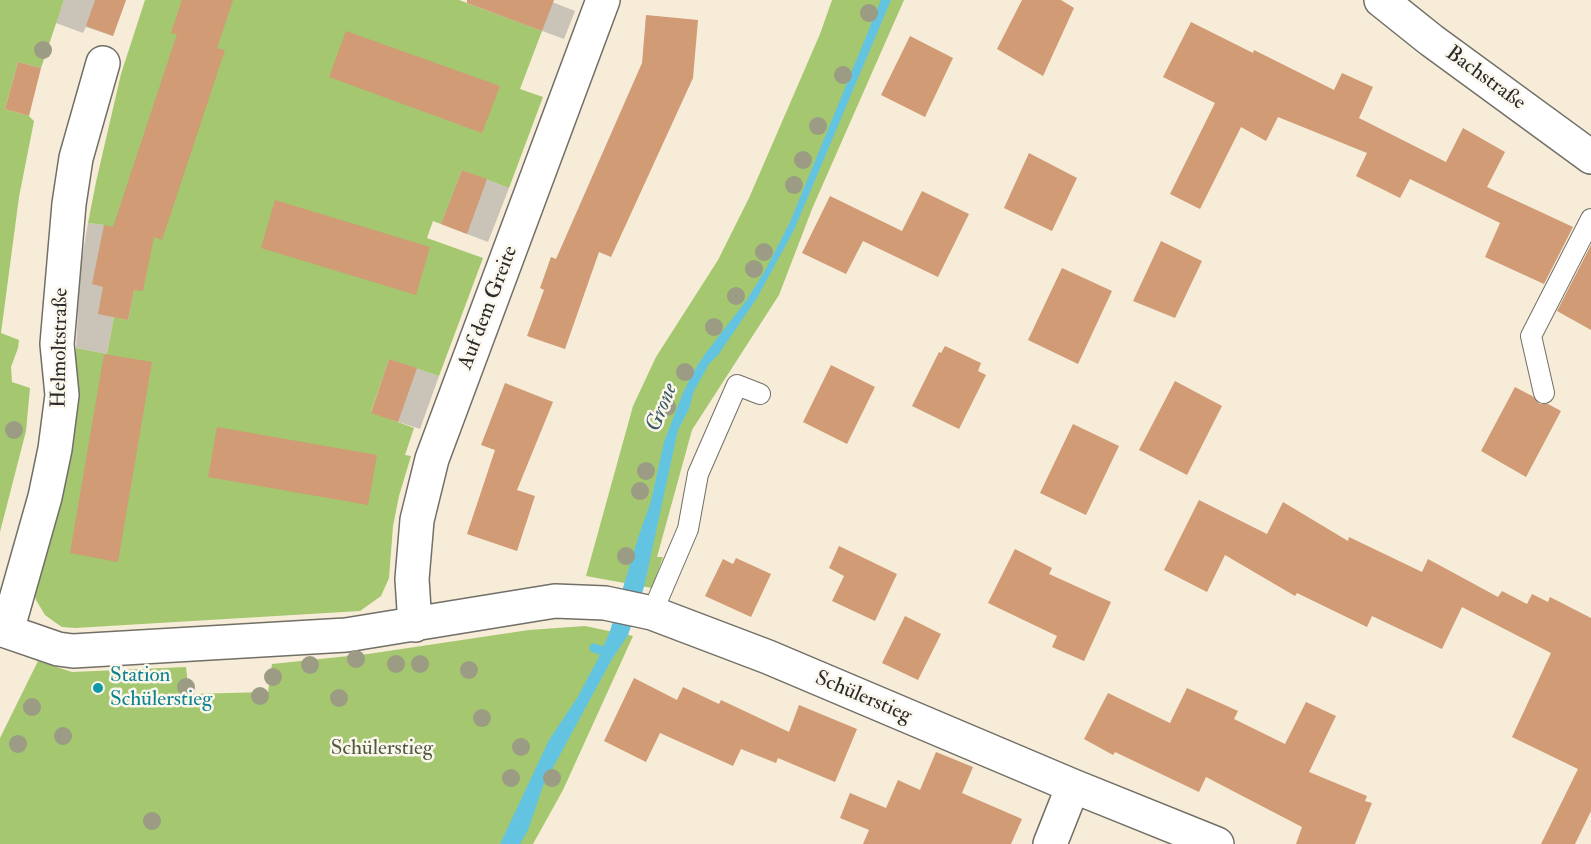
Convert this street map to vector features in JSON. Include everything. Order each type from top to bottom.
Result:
[{"type":"street","name":"Auf dem Greite","points":[[415,625],[412,579],[417,519],[432,459],[603,0]]},
{"type":"street","name":"Bachstraße","points":[[1381,0],[1431,40],[1591,157]]},
{"type":"street","name":"Helmoltstraße","points":[[3,630],[45,497],[55,449],[62,395],[57,344],[69,204],[76,158],[102,63]]},
{"type":"street","name":"Schülerstieg","points":[[3,630],[58,649],[73,651],[346,635],[555,601],[605,603],[647,612],[768,657],[1073,786],[1217,844]]},
{"type":"street","points":[[1050,844],[1073,786]]},
{"type":"lane","points":[[1544,393],[1531,336],[1591,219]]},
{"type":"lane","points":[[647,612],[688,529],[698,474],[738,385],[760,394]]},
{"type":"shaded area","points":[[64,0],[126,0],[113,36],[86,27],[83,33],[56,23]]},
{"type":"shaded area","points":[[547,0],[575,11],[564,39],[507,18]]},
{"type":"shaded area","points":[[462,170],[509,188],[488,242],[441,224]]},
{"type":"shaded area","points":[[88,223],[104,225],[134,290],[128,320],[114,317],[107,354],[76,348],[80,270]]},
{"type":"shaded area","points":[[389,359],[439,376],[420,429],[371,413]]},
{"type":"green space","points":[[0,0],[64,0],[41,68],[18,62],[5,109],[29,116],[34,121],[19,197],[1,333],[19,340],[11,367],[12,382],[30,388],[26,431],[0,532]]},
{"type":"green space","points":[[145,0],[459,0],[542,31],[520,89],[543,97],[509,188],[462,170],[441,224],[433,221],[427,238],[483,258],[439,376],[389,359],[371,412],[414,428],[405,455],[411,456],[393,526],[389,578],[381,596],[360,611],[75,628],[62,627],[56,623],[45,615],[36,600],[33,588],[67,440],[76,348],[107,354],[114,317],[128,320],[134,290],[104,225],[88,223],[121,74]]},
{"type":"green space","points":[[832,0],[904,0],[812,209],[779,295],[692,430],[657,557],[663,557],[652,588],[586,576],[633,406],[656,357],[718,260],[749,198],[820,34]]},
{"type":"green space","name":"Schülerstieg","points":[[585,626],[633,636],[563,790],[533,844],[0,844],[0,738],[38,661],[72,672],[186,667],[189,694],[268,692],[272,664],[368,654],[529,630]]},
{"type":"water","points":[[881,0],[891,0],[794,230],[757,298],[718,355],[709,364],[694,391],[689,409],[678,430],[644,587],[628,635],[612,659],[543,786],[528,830],[520,844],[500,844],[549,740],[577,698],[610,631],[651,501],[664,442],[682,395],[705,354],[746,301],[766,269],[790,222]]},
{"type":"building","points":[[95,0],[126,0],[113,36],[86,26]]},
{"type":"building","points":[[182,0],[233,0],[217,48],[225,50],[162,240],[154,237],[143,291],[134,290],[128,320],[98,314],[103,287],[92,284],[104,225],[113,227],[177,34],[171,33]]},
{"type":"building","points":[[467,0],[554,0],[542,31],[467,3]]},
{"type":"building","points":[[1022,0],[1061,0],[1074,8],[1043,76],[997,49]]},
{"type":"building","points":[[646,15],[698,20],[693,78],[611,257],[599,252],[565,349],[527,336],[544,290],[540,288],[551,257],[556,259],[642,63]]},
{"type":"building","points":[[1191,22],[1334,90],[1342,73],[1373,87],[1359,118],[1446,162],[1463,128],[1505,152],[1487,187],[1573,227],[1544,284],[1485,257],[1500,223],[1410,179],[1400,198],[1356,176],[1367,153],[1278,117],[1266,141],[1241,127],[1200,209],[1170,194],[1215,103],[1163,77]]},
{"type":"building","points":[[346,31],[500,86],[482,133],[329,77]]},
{"type":"building","points":[[910,36],[953,58],[925,117],[881,95]]},
{"type":"building","points":[[18,62],[41,68],[29,116],[5,109]]},
{"type":"building","points":[[1029,153],[1077,178],[1052,231],[1004,208]]},
{"type":"building","points":[[462,170],[487,179],[467,234],[441,224]]},
{"type":"building","points":[[922,191],[969,214],[938,277],[863,241],[846,274],[802,253],[830,196],[902,231]]},
{"type":"building","points":[[275,200],[430,247],[416,295],[261,248]]},
{"type":"building","points":[[1161,241],[1202,261],[1175,318],[1133,301]]},
{"type":"building","points":[[1591,245],[1591,330],[1557,311]]},
{"type":"building","points":[[1062,268],[1112,291],[1078,364],[1028,340]]},
{"type":"building","points":[[945,346],[981,363],[978,371],[986,375],[959,429],[912,406],[939,352],[941,353]]},
{"type":"building","points":[[104,354],[152,362],[118,562],[70,553]]},
{"type":"building","points":[[389,359],[417,368],[398,422],[371,413]]},
{"type":"building","points":[[831,365],[875,387],[847,444],[803,422]]},
{"type":"building","points":[[1175,381],[1222,406],[1187,475],[1139,450]]},
{"type":"building","points":[[505,383],[553,402],[517,490],[535,496],[517,551],[467,534],[495,450],[481,445]]},
{"type":"building","points":[[1515,387],[1532,396],[1540,404],[1548,404],[1561,411],[1526,477],[1481,451]]},
{"type":"building","points":[[1073,424],[1119,446],[1086,515],[1040,493]]},
{"type":"building","points":[[217,427],[377,455],[368,505],[208,477]]},
{"type":"building","points":[[1199,500],[1267,534],[1283,502],[1348,541],[1349,537],[1422,572],[1428,559],[1498,597],[1502,591],[1527,604],[1532,594],[1548,602],[1550,597],[1591,618],[1591,811],[1575,844],[1541,844],[1578,769],[1512,737],[1551,653],[1462,607],[1442,649],[1372,616],[1367,627],[1297,593],[1295,596],[1225,555],[1207,592],[1164,570]]},
{"type":"building","points":[[839,546],[897,574],[875,621],[832,601],[844,576],[829,568]]},
{"type":"building","points":[[1015,549],[1052,568],[1049,574],[1111,602],[1084,661],[1052,647],[1057,636],[988,603]]},
{"type":"building","points":[[736,558],[771,574],[751,617],[705,596],[723,559],[733,564]]},
{"type":"building","points":[[905,616],[941,634],[918,680],[882,663]]},
{"type":"building","points":[[634,678],[677,700],[683,687],[719,704],[721,700],[789,732],[799,705],[857,729],[835,782],[778,758],[776,763],[741,749],[733,766],[660,733],[646,762],[604,741]]},
{"type":"building","points":[[1187,688],[1238,711],[1234,719],[1285,744],[1306,702],[1336,716],[1309,772],[1367,796],[1365,801],[1372,803],[1355,844],[1296,844],[1302,827],[1206,777],[1199,792],[1115,752],[1113,755],[1084,739],[1108,693],[1170,723]]},
{"type":"building","points":[[936,752],[973,767],[962,793],[1022,819],[1011,844],[863,844],[869,830],[840,818],[850,793],[886,808],[898,780],[920,790]]},
{"type":"waterway","points":[[594,648],[609,653]]},
{"type":"place","name":"Station Schülerstieg","points":[[98,688]]},
{"type":"water label","name":"Grone","points":[[663,408]]}]
